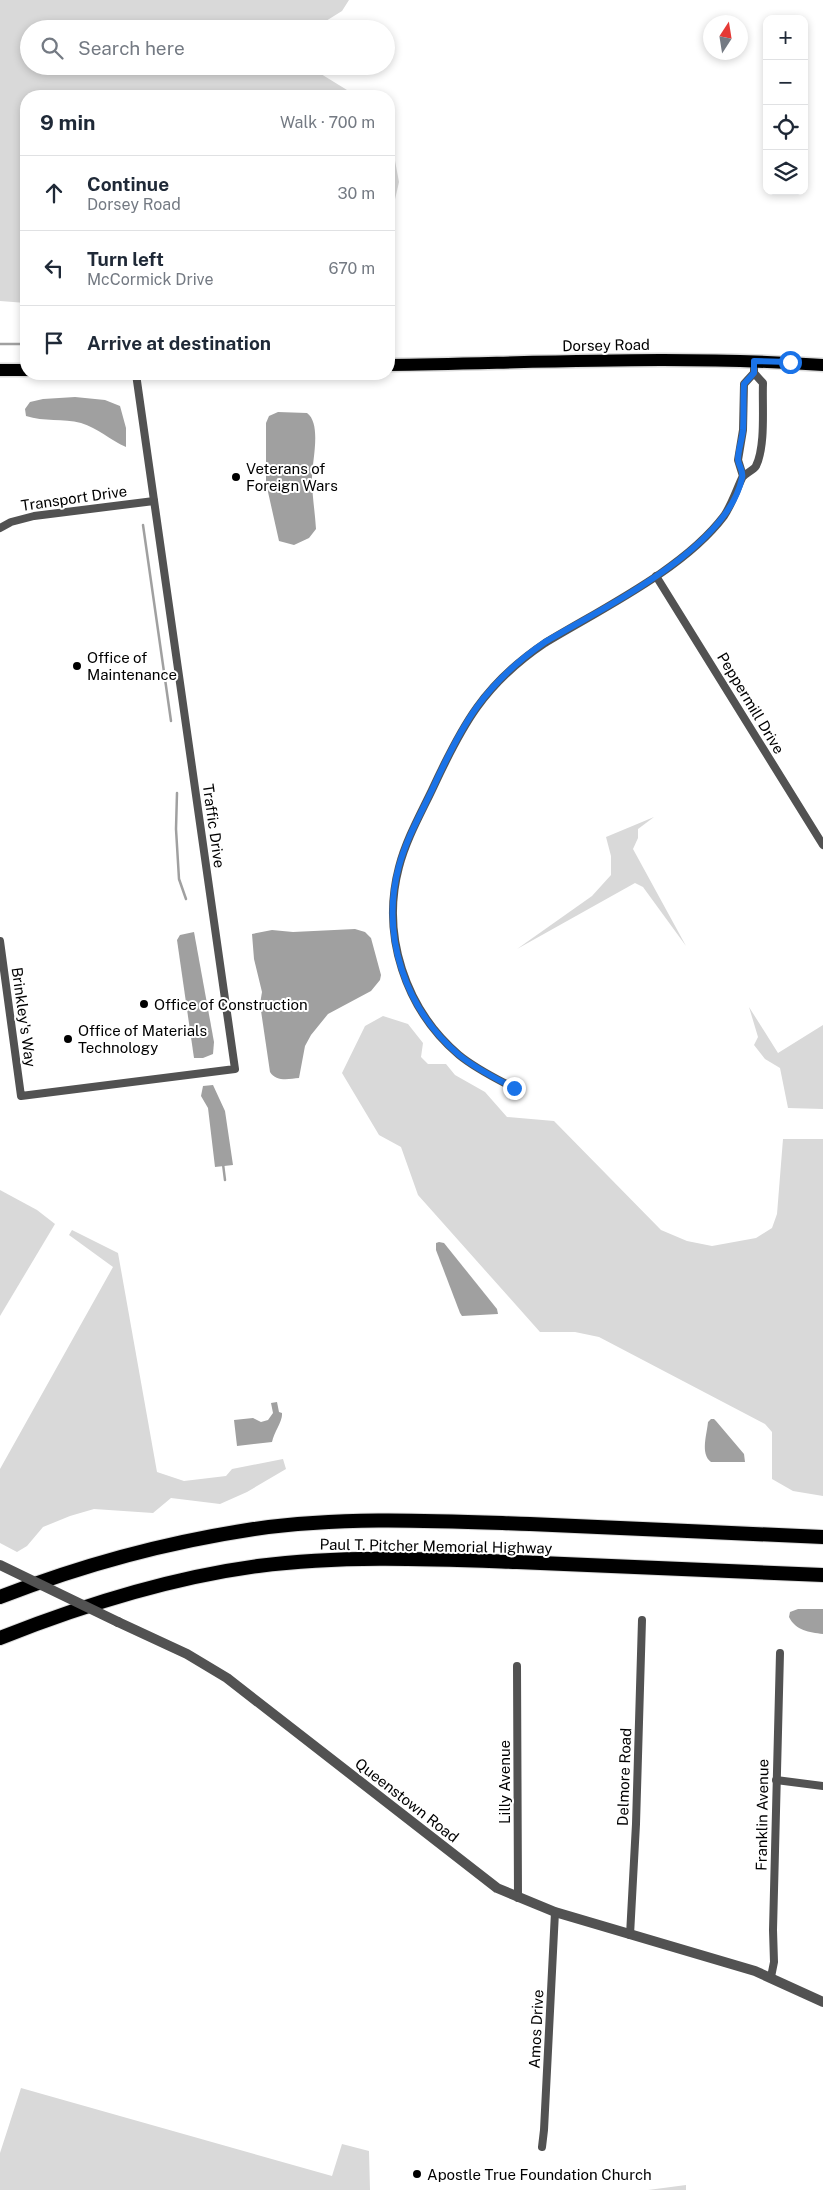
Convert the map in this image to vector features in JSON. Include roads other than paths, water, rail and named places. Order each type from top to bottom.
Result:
[{"type":"highway","name":"Paul T. Pitcher Memorial Highway","points":[[0,1597],[85,1567],[140,1551],[200,1538],[306,1524],[441,1521],[823,1537]]},
{"type":"highway","name":"Paul T. Pitcher Memorial Highway","points":[[0,1638],[43,1621],[140,1590],[201,1575],[306,1561],[441,1559],[823,1575]]},
{"type":"main road","name":"Dorsey Road","points":[[395,364],[754,367],[823,365]]},
{"type":"main road","points":[[0,370],[20,370]]},
{"type":"street","points":[[743,476],[738,460],[743,430],[744,384],[754,367]]},
{"type":"street","points":[[514,1088],[471,1064],[448,1044],[425,1017],[410,990],[398,958],[392,922],[399,866],[454,742],[475,708],[498,680],[545,642],[656,576],[683,557],[712,531],[732,504],[743,476],[755,467],[760,444],[763,383],[754,367]]},
{"type":"street","name":"Traffic Drive","points":[[20,1096],[235,1069],[137,380]]},
{"type":"street","name":"Transport Drive","points":[[0,528],[11,522],[34,516],[154,501]]},
{"type":"street","name":"Peppermill Drive","points":[[656,576],[823,845]]},
{"type":"street","name":"Brinkley's Way","points":[[0,941],[20,1096]]},
{"type":"street","name":"Queenstown Road","points":[[0,1566],[187,1654],[227,1678],[497,1888],[555,1912],[771,1977],[823,2002]]},
{"type":"street","name":"Delmore Road","points":[[630,1934],[636,1824],[642,1620]]},
{"type":"street","name":"Franklin Avenue","points":[[771,1977],[774,1962],[773,1930],[780,1653]]},
{"type":"street","name":"Lilly Avenue","points":[[517,1666],[518,1898]]},
{"type":"street","points":[[776,1780],[823,1786]]},
{"type":"street","name":"Amos Drive","points":[[542,2147],[555,1912]]},
{"type":"waterway","points":[[0,344],[20,344]]},
{"type":"waterway","points":[[143,525],[171,721]]},
{"type":"waterway","points":[[177,793],[176,829],[179,879],[186,899]]},
{"type":"waterway","points":[[223,1164],[225,1180]]},
{"type":"place","name":"Veterans of Foreign Wars","points":[[236,477]]},
{"type":"place","name":"Office of Maintenance","points":[[77,666]]},
{"type":"place","name":"Office of Construction","points":[[144,1004]]},
{"type":"place","name":"Office of Materials Technology","points":[[68,1039]]},
{"type":"place","name":"Apostle True Foundation Church","points":[[417,2174]]}]
